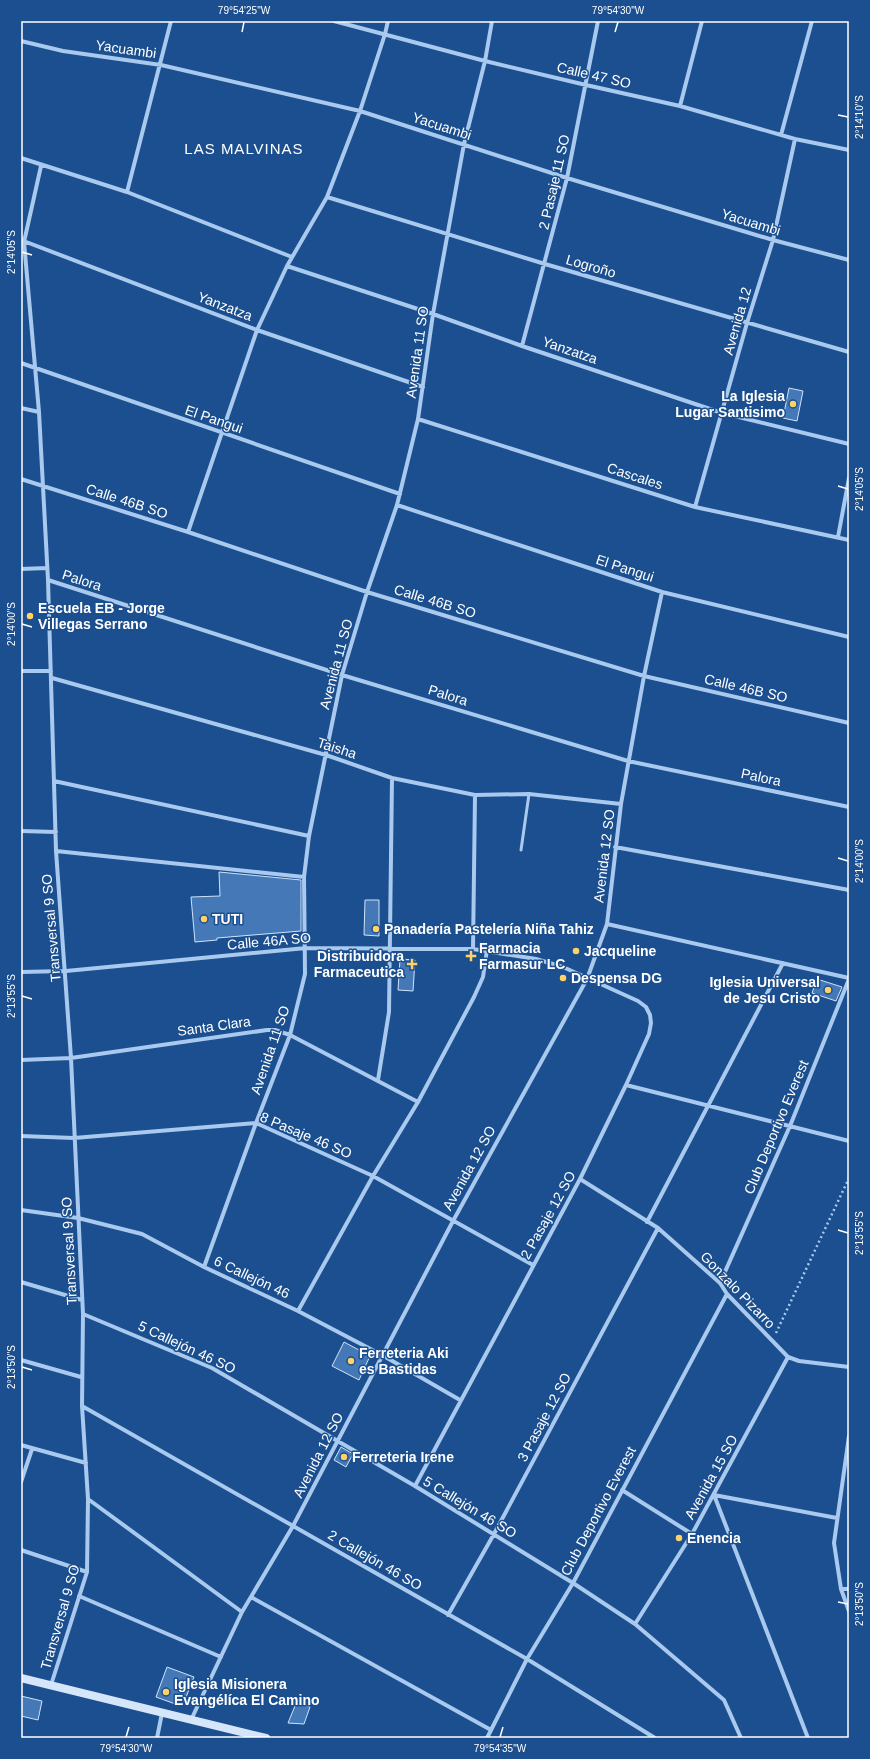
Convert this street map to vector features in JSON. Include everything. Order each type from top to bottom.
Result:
[{"type":"street","points":[[127,192],[161,65],[171,21]]},
{"type":"street","name":"Calle 47 SO","points":[[334,21],[484,61],[586,86],[680,106],[795,139],[849,150]]},
{"type":"street","points":[[188,532],[220,434],[257,330],[287,266],[327,197],[360,111],[388,21]]},
{"type":"street","name":"Avenida 11 SO","points":[[204,1267],[256,1123],[290,1035],[305,974],[306,948],[304,876],[309,836],[342,675],[367,592],[398,505],[418,419],[433,314],[464,144],[492,21]]},
{"type":"street","name":"2 Pasaje 11 SO","points":[[522,346],[567,178],[598,21]]},
{"type":"street","points":[[680,106],[702,21]]},
{"type":"street","points":[[781,135],[812,21]]},
{"type":"street","name":"Yacuambi","points":[[21,41],[63,51],[161,65],[360,111],[567,178],[773,240],[849,260]]},
{"type":"street","name":"Avenida 12","points":[[695,507],[747,323],[773,240],[795,139]]},
{"type":"street","points":[[21,158],[41,166],[127,192],[292,257]]},
{"type":"street","name":"Transversal 9 SO","points":[[41,166],[22,241],[39,412],[48,580],[56,851],[66,971],[71,1058],[83,1314],[82,1406],[88,1498],[87,1572],[51,1685]]},
{"type":"street","name":"Logroño","points":[[327,197],[545,264],[849,352]]},
{"type":"street","name":"Yanzatza","points":[[22,241],[257,330],[423,387]]},
{"type":"street","name":"Yanzatza","points":[[287,266],[433,314],[522,346],[722,413],[849,444]]},
{"type":"street","name":"El Pangui","points":[[21,363],[220,434],[400,494]]},
{"type":"street","points":[[21,408],[39,412]]},
{"type":"street","name":"Cascales","points":[[418,419],[695,507],[849,540]]},
{"type":"street","points":[[838,538],[849,478]]},
{"type":"street","name":"Calle 46B SO","points":[[21,479],[188,532],[367,592],[644,676],[849,723]]},
{"type":"street","name":"El Pangui","points":[[398,505],[662,592],[849,637]]},
{"type":"street","name":"Palora","points":[[21,569],[47,568]]},
{"type":"street","name":"Palora","points":[[48,580],[342,675],[628,761],[849,807]]},
{"type":"street","name":"Avenida 12 SO","points":[[190,1720],[242,1612],[294,1526],[452,1221],[587,979],[607,924],[615,847],[628,761],[662,592]]},
{"type":"street","points":[[21,671],[51,671]]},
{"type":"street","name":"Taisha","points":[[52,678],[326,755],[392,778],[474,795],[529,794],[621,804]]},
{"type":"street","points":[[378,1080],[389,1012],[392,778]]},
{"type":"street","points":[[54,781],[309,836]]},
{"type":"street","points":[[473,949],[474,795]]},
{"type":"street","points":[[21,831],[56,832]]},
{"type":"street","points":[[615,847],[849,890]]},
{"type":"street","points":[[56,851],[304,876]]},
{"type":"street","points":[[607,924],[849,979]]},
{"type":"street","name":"Calle 46A SO","points":[[21,972],[66,971],[306,948],[473,949],[487,950],[536,959],[562,967],[587,979]]},
{"type":"street","points":[[298,1311],[373,1176],[418,1102],[474,997],[483,977],[487,950]]},
{"type":"street","points":[[647,1222],[783,963]]},
{"type":"street","name":"2 Pasaje 12 SO","points":[[414,1486],[580,1179],[649,1034],[651,1023],[650,1015],[646,1007],[638,1001],[587,979]]},
{"type":"street","name":"Club Deportivo Everest","points":[[720,1283],[790,1126],[849,979]]},
{"type":"street","name":"Santa Clara","points":[[21,1060],[71,1058],[275,1030],[290,1035],[418,1102]]},
{"type":"street","points":[[626,1084],[707,1106],[849,1141]]},
{"type":"street","name":"8 Pasaje 46 SO","points":[[21,1136],[74,1138],[256,1123],[373,1176],[533,1265]]},
{"type":"street","name":"Gonzalo Pizarro","points":[[580,1179],[658,1228],[720,1283],[727,1294],[788,1357]]},
{"type":"street","name":"6 Callejón 46","points":[[21,1210],[78,1218],[142,1234],[204,1267],[298,1311],[460,1400]]},
{"type":"street","name":"3 Pasaje 12 SO","points":[[448,1615],[494,1534],[658,1228]]},
{"type":"street","points":[[21,1282],[82,1300]]},
{"type":"street","name":"Club Deportivo Everest","points":[[487,1738],[527,1659],[573,1582],[727,1294]]},
{"type":"street","name":"5 Callejón 46 SO","points":[[83,1314],[212,1368],[414,1486],[573,1582],[635,1624],[724,1700],[741,1738]]},
{"type":"street","points":[[788,1357],[799,1361],[849,1367]]},
{"type":"street","name":"Avenida 15 SO","points":[[635,1624],[692,1534],[788,1357]]},
{"type":"street","points":[[21,1360],[82,1377]]},
{"type":"street","name":"2 Callejón 46 SO","points":[[82,1406],[527,1659],[655,1738]]},
{"type":"street","points":[[849,1436],[834,1543],[842,1590],[849,1611]]},
{"type":"street","points":[[21,1445],[86,1463]]},
{"type":"street","points":[[21,1482],[32,1448]]},
{"type":"street","points":[[622,1490],[692,1534]]},
{"type":"street","points":[[714,1495],[837,1518]]},
{"type":"street","points":[[714,1495],[808,1738]]},
{"type":"street","points":[[88,1498],[242,1612]]},
{"type":"street","points":[[21,1550],[87,1572]]},
{"type":"street","points":[[842,1590],[849,1589]]},
{"type":"street","points":[[79,1596],[220,1657]]},
{"type":"street","points":[[251,1597],[491,1730]]},
{"type":"street","points":[[21,1678],[266,1738]]},
{"type":"street","points":[[157,1738],[162,1713]]},
{"type":"lane","points":[[521,850],[529,794]]},
{"type":"path","points":[[772,1341],[849,1178]]},
{"type":"building","name":"La Iglesia Lugar Santisimo","points":[[789,388],[803,391],[797,421],[783,418]]},
{"type":"building","points":[[219,872],[301,880],[301,931],[217,938],[217,940],[195,942],[191,897],[220,896]]},
{"type":"building","points":[[365,900],[379,900],[379,936],[364,935]]},
{"type":"building","points":[[400,959],[415,960],[413,991],[398,990]]},
{"type":"building","name":"Iglesia Universal de Jesu Cristo","points":[[817,979],[842,987],[836,1001],[812,993]]},
{"type":"building","name":"Ferreteria Aki es Bastidas","points":[[344,1342],[370,1356],[359,1380],[332,1366]]},
{"type":"building","name":"Ferreteria Irene","points":[[341,1447],[353,1454],[346,1467],[334,1460]]},
{"type":"building","points":[[167,1667],[194,1677],[183,1705],[178,1705],[156,1697]]},
{"type":"building","points":[[21,1696],[42,1701],[38,1720],[21,1716]]},
{"type":"building","points":[[297,1701],[310,1707],[304,1724],[288,1723]]},
{"type":"place","name":"La Iglesia Lugar Santisimo","points":[[793,404]]},
{"type":"place","name":"Escuela EB - Jorge Villegas Serrano","points":[[30,616]]},
{"type":"place","name":"TUTI","points":[[204,919]]},
{"type":"place","name":"Panadería Pastelería Niña Tahiz","points":[[376,929]]},
{"type":"place","name":"Jacqueline","points":[[576,951]]},
{"type":"place","name":"Farmacia Farmasur LC","points":[[471,956]]},
{"type":"place","name":"Distribuidora Farmaceutica","points":[[412,964]]},
{"type":"place","name":"Despensa DG","points":[[563,978]]},
{"type":"place","name":"Iglesia Universal de Jesu Cristo","points":[[828,990]]},
{"type":"place","name":"Ferreteria Aki es Bastidas","points":[[351,1361]]},
{"type":"place","name":"Ferreteria Irene","points":[[344,1457]]},
{"type":"place","name":"Enencia","points":[[679,1538]]},
{"type":"place","name":"Iglesia Misionera Evangélíca El Camino","points":[[166,1692]]},
{"type":"district","name":"LAS MALVINAS","points":[[244,149]]}]
